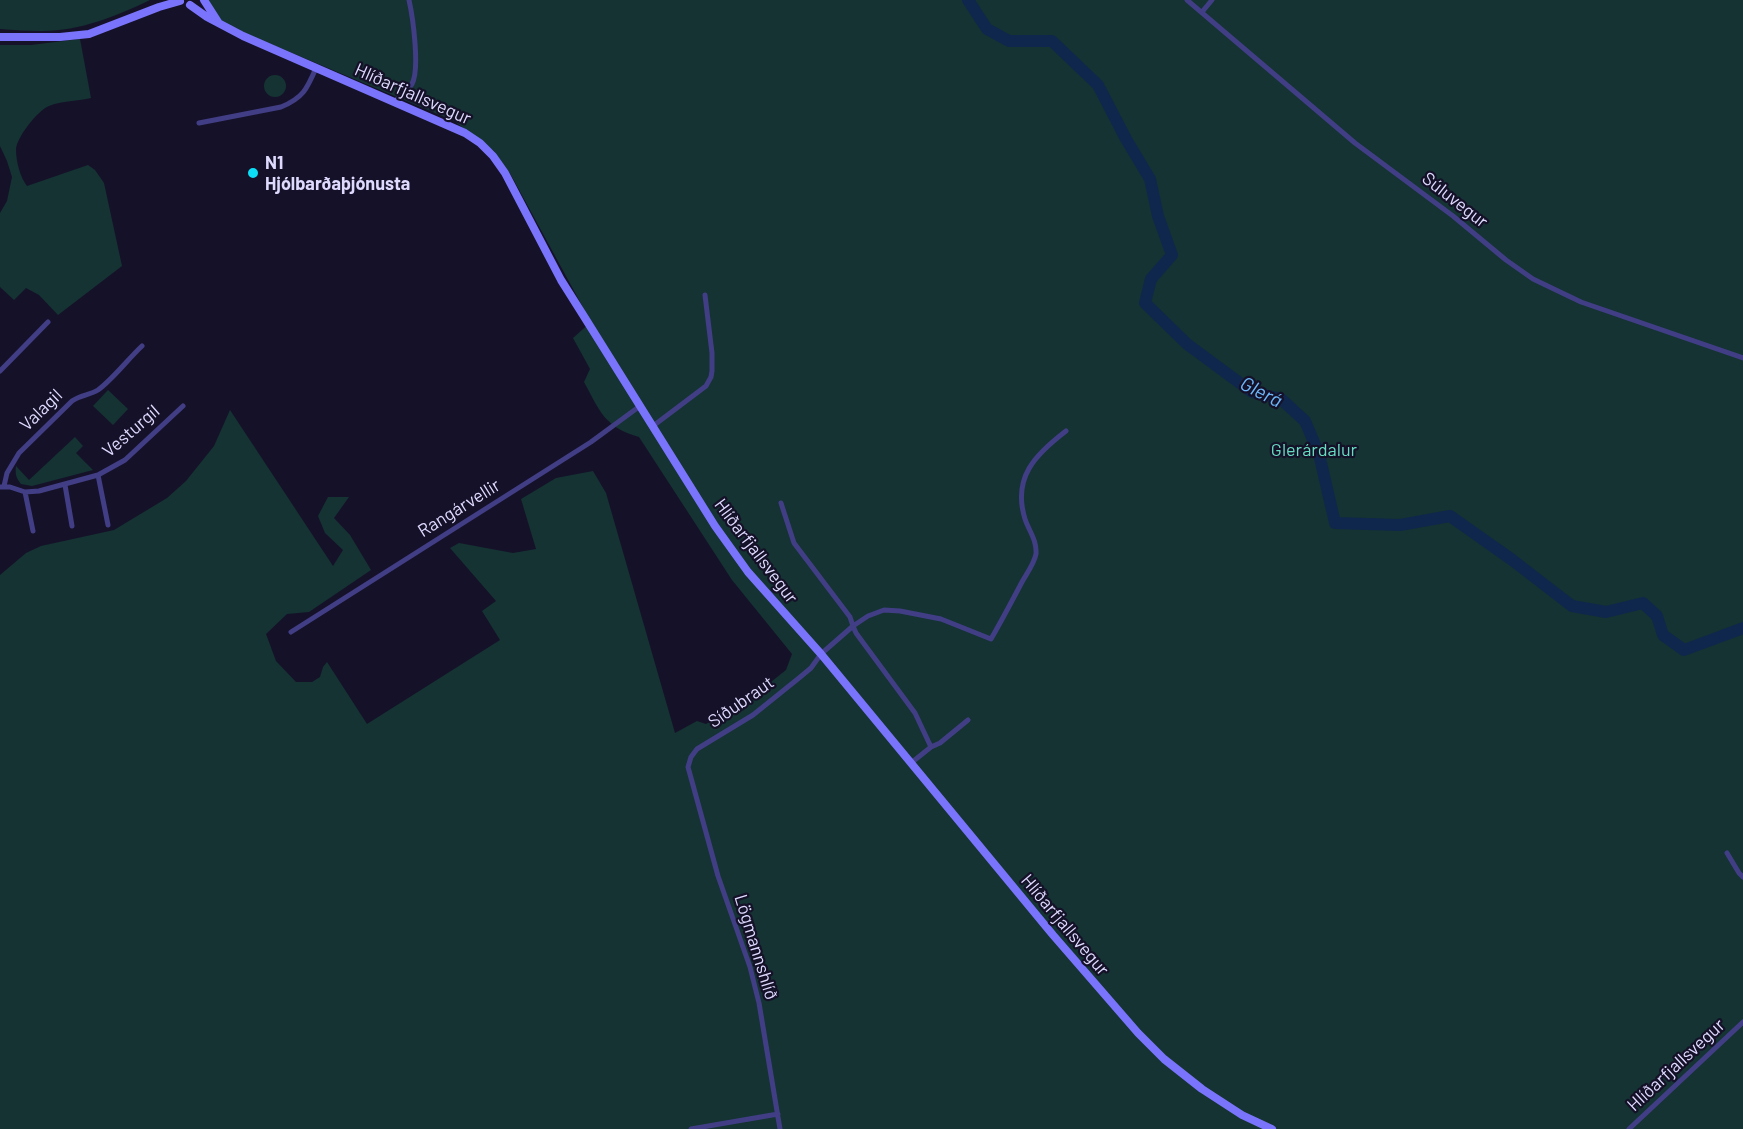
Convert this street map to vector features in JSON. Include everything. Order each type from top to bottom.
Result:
[{"type":"main road","points":[[159,7],[167,0]]},
{"type":"main road","points":[[190,6],[202,0]]},
{"type":"main road","name":"Hlíðarfjallsvegur","points":[[202,0],[219,23]]},
{"type":"main road","points":[[0,37],[60,37],[89,34],[179,1]]},
{"type":"main road","name":"Hlíðarfjallsvegur","points":[[179,1],[243,36],[465,132],[493,156],[512,186],[561,280],[732,550],[1099,989],[1158,1053],[1202,1089],[1242,1114],[1272,1129]]},
{"type":"street","points":[[395,101],[409,88],[414,76],[414,39],[409,0]]},
{"type":"street","name":"Súluvegur","points":[[1187,0],[1355,143],[1533,279],[1581,302],[1743,357]]},
{"type":"street","points":[[1202,12],[1212,0]]},
{"type":"street","points":[[199,123],[288,104],[306,91],[316,68]]},
{"type":"street","points":[[653,426],[706,386],[711,377],[712,353],[705,295]]},
{"type":"street","points":[[0,371],[48,322]]},
{"type":"street","name":"Valagil","points":[[2,487],[19,453],[77,397],[95,392],[104,385],[142,346]]},
{"type":"street","name":"Vesturgil","points":[[2,487],[25,492],[65,485],[98,475],[125,460],[183,406]]},
{"type":"street","name":"Rangárvellir","points":[[291,632],[591,442],[640,406]]},
{"type":"street","name":"Síðubraut","points":[[690,777],[689,762],[697,749],[753,715],[811,668],[821,654],[868,616],[884,610],[900,611],[941,619],[991,639],[1035,558],[1035,542],[1026,524],[1022,502],[1027,472],[1039,453],[1066,430]]},
{"type":"street","name":"Vesturgil","points":[[98,475],[108,525]]},
{"type":"street","points":[[65,485],[72,526]]},
{"type":"street","points":[[25,492],[33,531]]},
{"type":"street","points":[[781,503],[794,543],[850,617],[856,633],[915,713],[931,747]]},
{"type":"street","points":[[911,763],[968,720]]},
{"type":"street","name":"Lögmannshlíð","points":[[690,777],[718,876],[750,967],[759,1004],[780,1129]]},
{"type":"street","points":[[1727,853],[1743,877]]},
{"type":"street","name":"Hlíðarfjallsvegur","points":[[1629,1129],[1743,1022]]},
{"type":"street","points":[[690,1129],[778,1114]]},
{"type":"green space","points":[[0,0],[150,0],[98,22],[42,31],[0,29]]},
{"type":"green space","name":"Glerárdalur","points":[[208,0],[1743,0],[1743,1129],[0,1129],[0,575],[26,553],[41,546],[114,530],[167,498],[186,481],[214,446],[230,410],[333,566],[343,550],[325,533],[318,516],[328,497],[349,497],[334,518],[350,535],[371,570],[309,612],[287,614],[266,634],[276,661],[296,682],[312,682],[320,677],[327,662],[367,724],[500,640],[482,611],[496,601],[450,548],[459,543],[513,553],[536,549],[521,499],[556,478],[593,471],[606,493],[675,733],[697,721],[706,724],[757,693],[786,670],[792,654],[732,580],[639,437],[610,423],[599,410],[584,382],[590,369],[573,338],[591,322],[511,175],[494,151],[454,121],[235,29],[221,20]]},
{"type":"green space","points":[[80,39],[91,98],[59,103],[44,109],[20,139],[16,150],[17,159],[20,174],[27,186],[88,165],[95,170],[104,183],[122,266],[58,315],[39,295],[26,288],[14,300],[0,287],[0,213],[7,201],[12,177],[0,146],[0,45],[31,45]]},
{"type":"green space","points":[[275,75],[283,78],[286,86],[283,94],[275,97],[267,94],[264,86],[267,78]]},
{"type":"green space","points":[[108,390],[128,409],[113,425],[93,406]]},
{"type":"green space","points":[[75,437],[83,446],[76,453],[93,470],[32,486],[21,484],[16,476],[16,466],[29,480]]},
{"type":"waterway","name":"Glerá","points":[[968,0],[987,29],[1009,41],[1052,41],[1098,85],[1150,179],[1158,216],[1172,255],[1151,279],[1145,303],[1187,344],[1252,392],[1281,399],[1305,421],[1319,454],[1335,523],[1400,525],[1450,516],[1572,606],[1606,612],[1643,603],[1657,616],[1663,635],[1684,650],[1743,628]]},
{"type":"place","name":"N1 Hjólbarðaþjónusta","points":[[253,173]]}]
